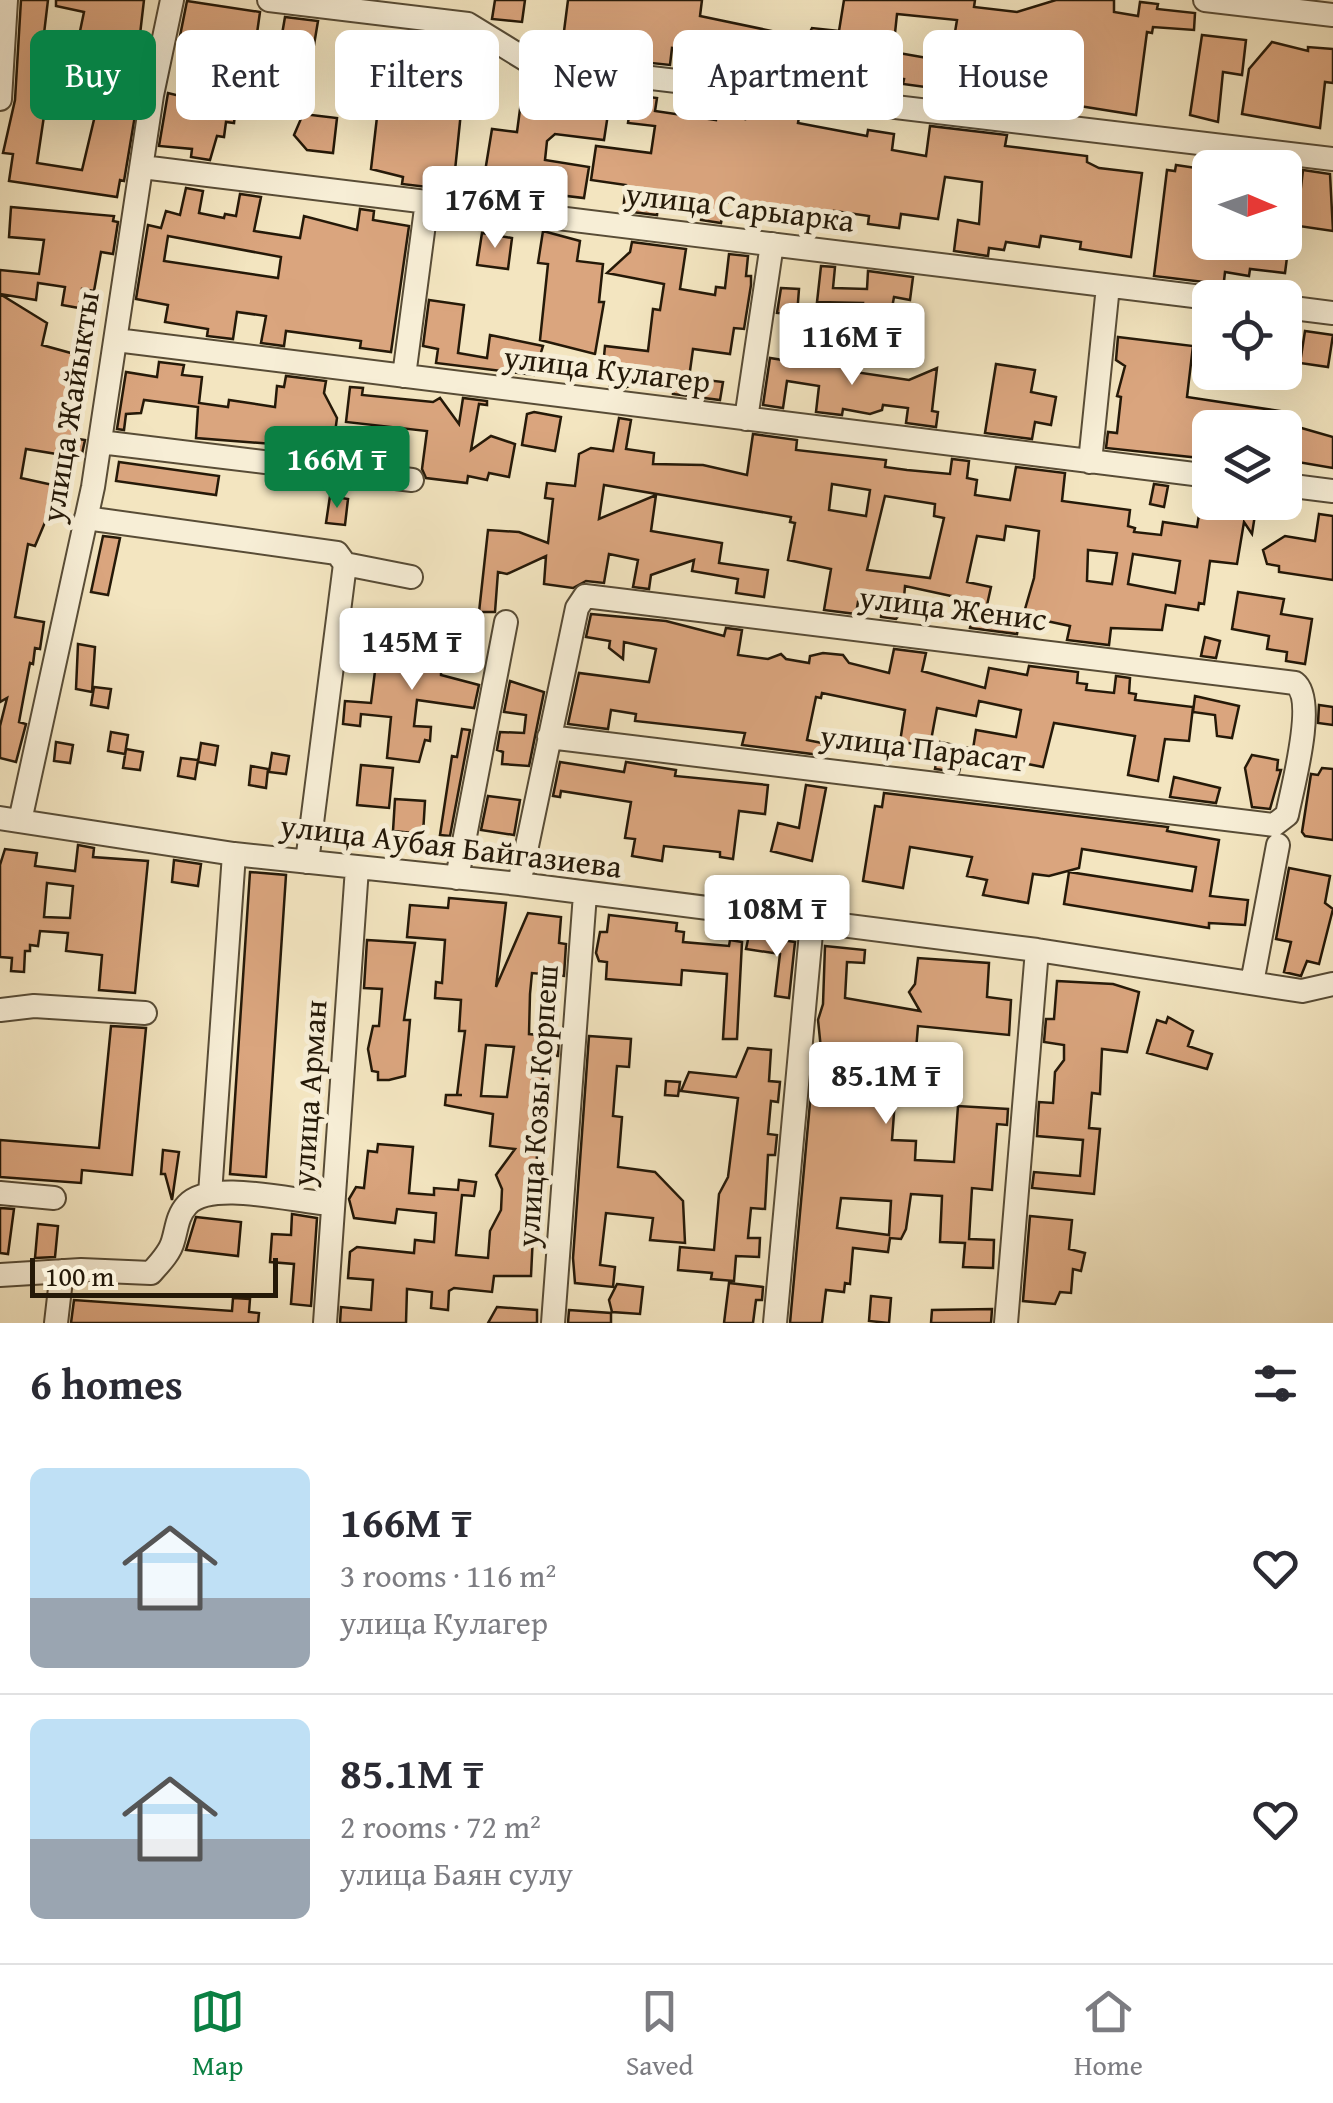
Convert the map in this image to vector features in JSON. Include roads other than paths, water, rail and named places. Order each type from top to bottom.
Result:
[{"type":"street","points":[[0,98],[6,0]]},
{"type":"street","name":"улица Жайыкты","points":[[10,820],[86,518],[172,0]]},
{"type":"street","points":[[269,0],[468,24],[534,64],[1333,159]]},
{"type":"street","points":[[455,0],[468,24]]},
{"type":"street","points":[[1205,0],[1260,3],[1333,15]]},
{"type":"street","name":"улица Сарыарка","points":[[142,167],[1192,296]]},
{"type":"street","points":[[404,376],[428,201]]},
{"type":"street","points":[[746,419],[772,244]]},
{"type":"street","points":[[1090,462],[1108,286]]},
{"type":"street","points":[[1302,309],[1333,313]]},
{"type":"street","name":"улица Кулагер","points":[[116,340],[1192,474]]},
{"type":"street","points":[[100,442],[412,480]]},
{"type":"street","points":[[1302,487],[1333,490]]},
{"type":"street","points":[[86,518],[337,553],[345,564],[306,862]]},
{"type":"street","points":[[345,564],[411,576]]},
{"type":"street","name":"улица Женис","points":[[549,737],[577,608],[586,596],[1295,683],[1304,696],[1299,762],[1287,816]]},
{"type":"street","points":[[457,878],[506,622]]},
{"type":"street","points":[[519,884],[549,737]]},
{"type":"street","name":"улица Парасат","points":[[549,737],[1274,824],[1287,816]]},
{"type":"street","name":"улица Аубая Байгазиева","points":[[10,820],[234,854],[519,884],[1037,950],[1302,991],[1333,984]]},
{"type":"street","points":[[1252,984],[1278,845]]},
{"type":"street","points":[[210,1194],[234,854]]},
{"type":"street","name":"улица Арман","points":[[325,1323],[358,868]]},
{"type":"street","name":"улица Козы Корпеш","points":[[553,1323],[585,894]]},
{"type":"street","points":[[775,1323],[812,922]]},
{"type":"street","points":[[1006,1323],[1037,950]]},
{"type":"street","points":[[0,1010],[34,1006],[145,1013]]},
{"type":"street","points":[[0,1193],[54,1198]]},
{"type":"street","points":[[0,1274],[151,1273],[170,1249],[177,1222],[189,1201],[210,1194],[254,1194],[332,1204]]},
{"type":"street","points":[[56,1323],[62,1271]]}]
